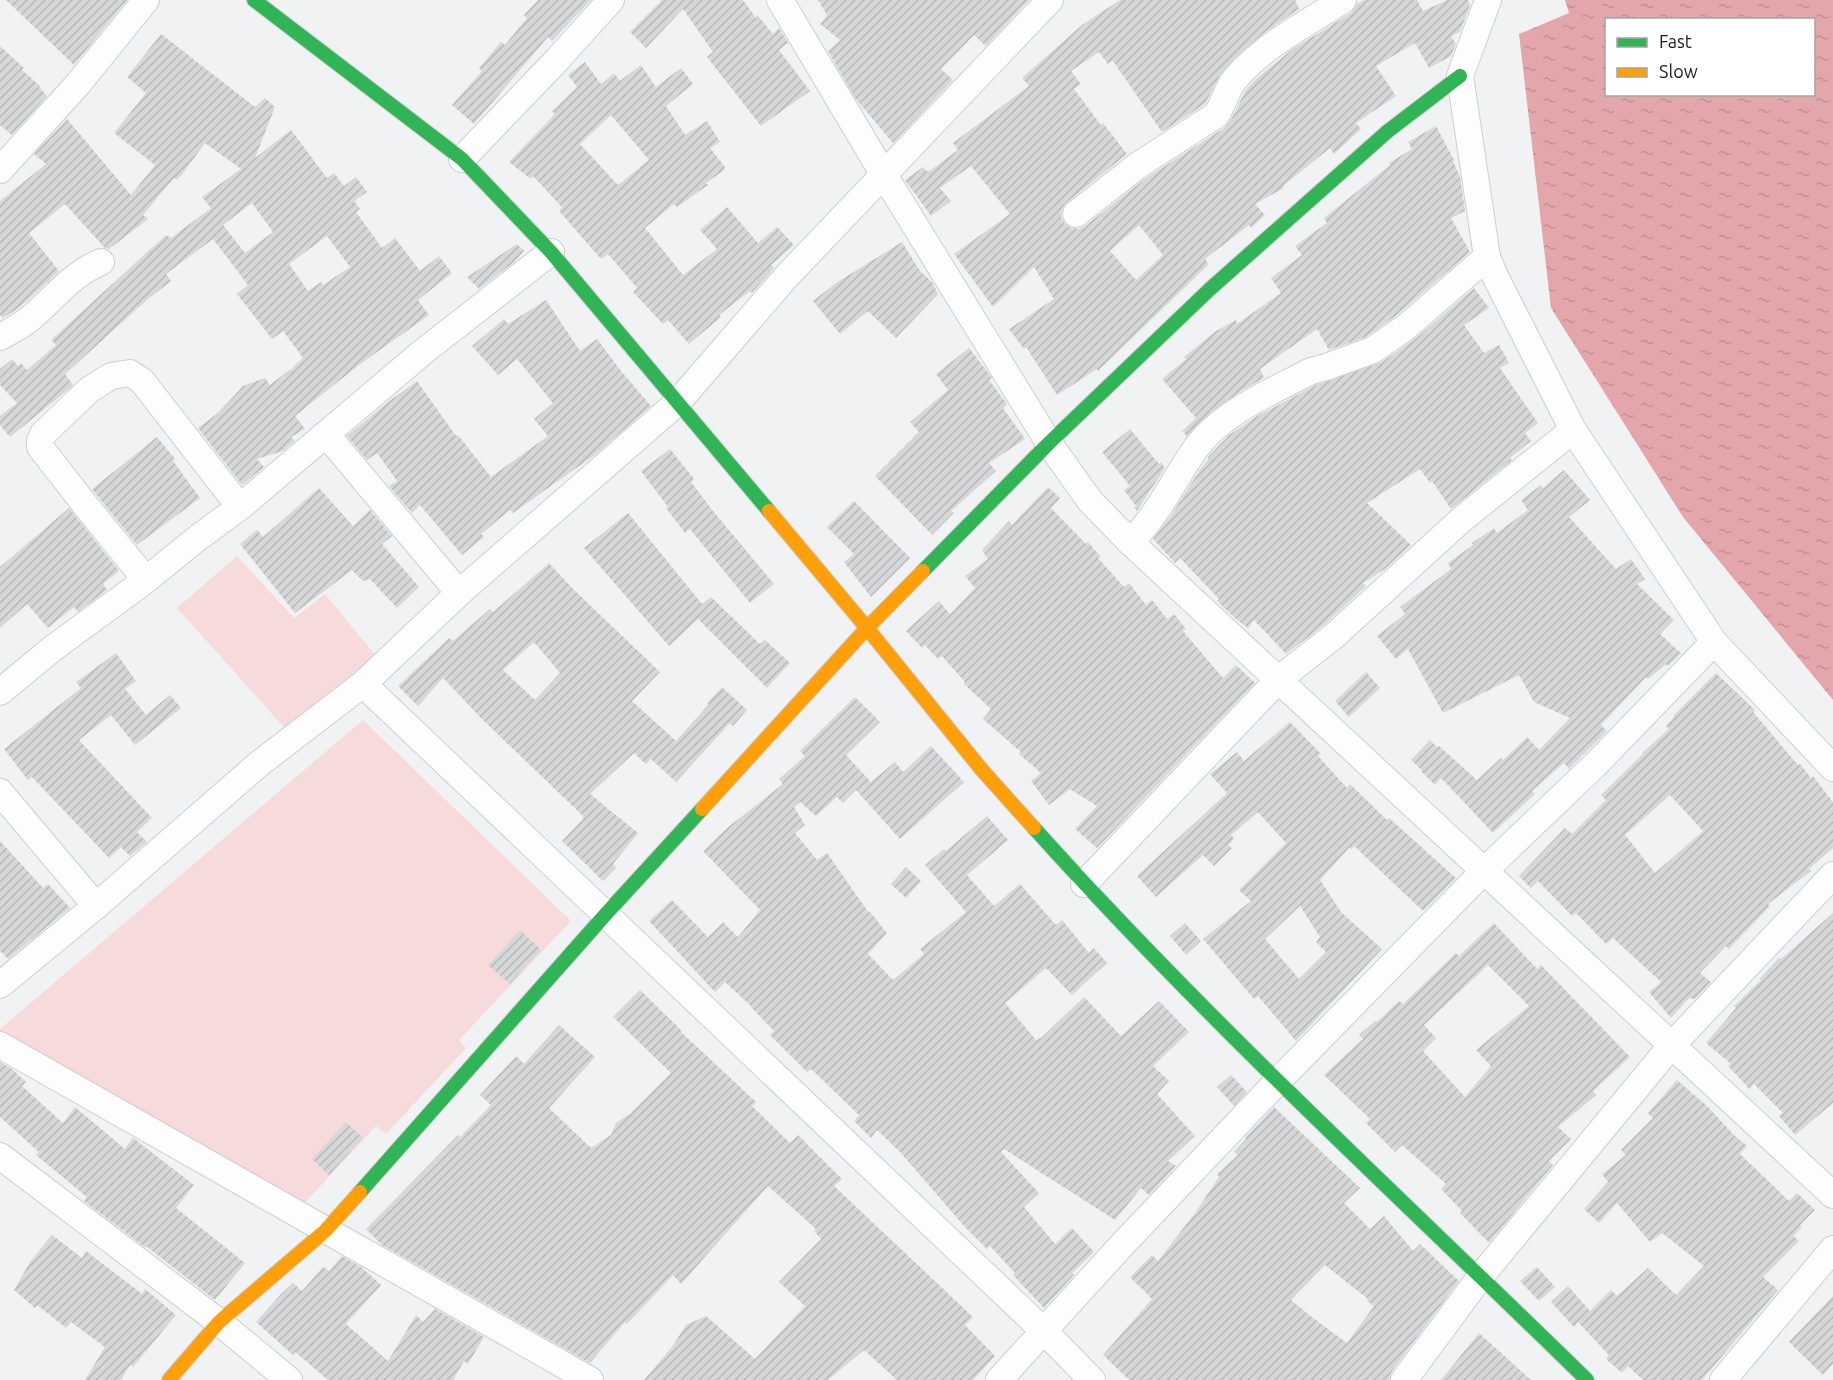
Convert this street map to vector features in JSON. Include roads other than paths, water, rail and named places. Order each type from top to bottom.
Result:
[{"type":"main road","points":[[254,0],[462,159],[550,252],[867,628],[982,770],[1084,884],[1277,1082],[1587,1380]]},
{"type":"main road","points":[[169,1380],[219,1322],[325,1231],[605,915],[867,628],[1049,443],[1210,289],[1388,131],[1460,76]]},
{"type":"street","points":[[0,170],[78,84],[146,0]]},
{"type":"street","points":[[462,159],[611,0]]},
{"type":"street","points":[[780,0],[884,175],[1049,443],[1090,501],[1130,542],[1483,872],[1833,1195]]},
{"type":"street","points":[[0,985],[96,906],[261,763],[363,684],[459,593],[678,402],[786,277],[1050,0]]},
{"type":"street","points":[[1076,214],[1137,166],[1216,115],[1235,80],[1263,51],[1343,0]]},
{"type":"street","points":[[1488,0],[1460,76],[1487,257],[1573,430],[1713,642],[1833,768]]},
{"type":"street","points":[[0,692],[52,649],[240,507],[424,351],[550,252]]},
{"type":"street","points":[[1130,542],[1141,532],[1162,502],[1197,446],[1222,421],[1311,371],[1373,350],[1406,327],[1487,257]]},
{"type":"street","points":[[0,337],[32,317],[78,274],[101,262]]},
{"type":"street","points":[[146,580],[40,447],[43,434],[89,390],[111,376],[130,373],[142,381],[240,507]]},
{"type":"street","points":[[1084,884],[1279,680],[1334,636],[1461,520],[1573,430]]},
{"type":"street","points":[[326,434],[459,593]]},
{"type":"street","points":[[999,1380],[1121,1246],[1277,1082],[1483,872],[1596,764],[1713,642]]},
{"type":"street","points":[[363,684],[1045,1332],[1092,1380]]},
{"type":"street","points":[[0,792],[96,906]]},
{"type":"street","points":[[1404,1380],[1481,1276],[1671,1046],[1833,875]]},
{"type":"street","points":[[0,1045],[590,1380]]},
{"type":"street","points":[[0,1155],[219,1322],[289,1380]]},
{"type":"street","points":[[1724,1380],[1833,1249]]},
{"type":"water","points":[[1565,0],[1833,0],[1833,700],[1683,517],[1551,308],[1519,34],[1569,13]]}]
